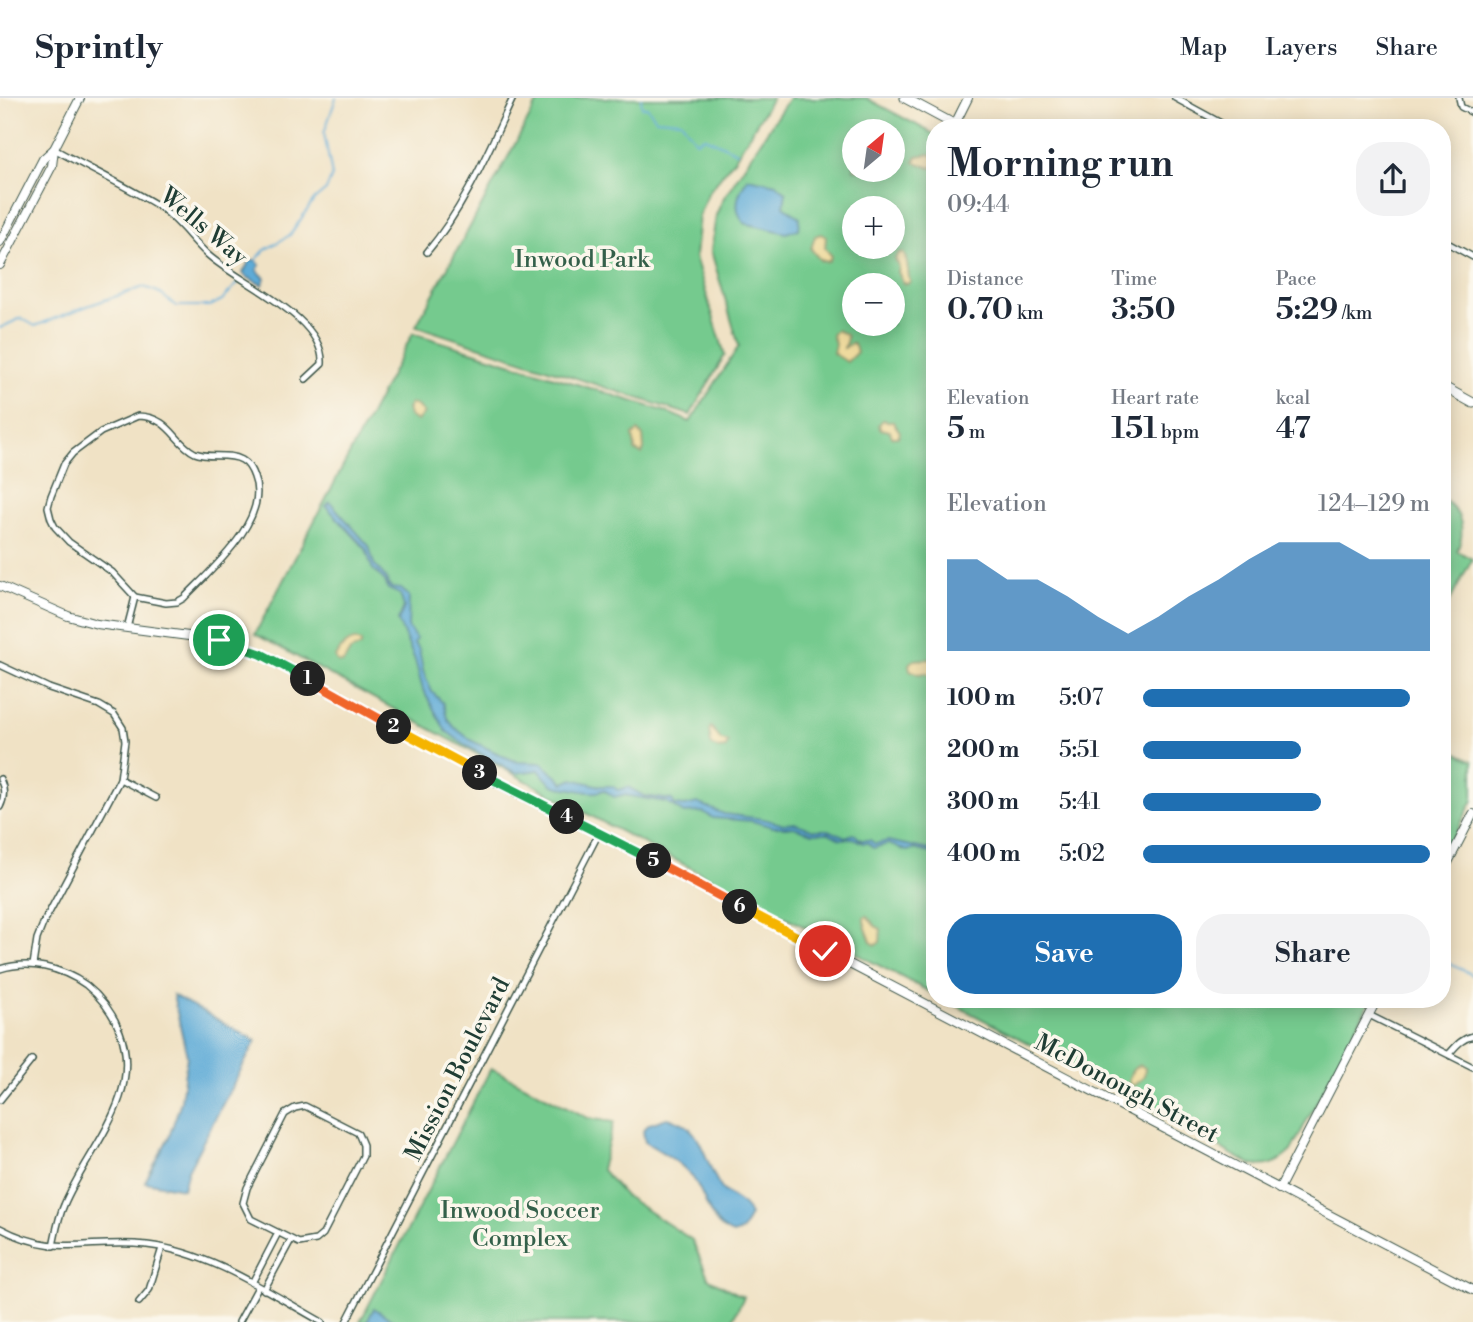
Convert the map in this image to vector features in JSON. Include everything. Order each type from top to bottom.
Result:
[{"type":"main road","points":[[905,98],[945,119]]},
{"type":"main road","points":[[1451,391],[1473,403]]},
{"type":"street","points":[[0,265],[51,166],[54,149],[80,98]]},
{"type":"street","points":[[427,252],[446,229],[484,160],[513,98]]},
{"type":"street","points":[[960,119],[968,98]]},
{"type":"street","points":[[1175,98],[1214,119]]},
{"type":"street","points":[[1459,99],[1461,107],[1473,113]]},
{"type":"street","points":[[0,242],[43,159],[54,149]]},
{"type":"street","name":"Wells Way","points":[[54,149],[159,207],[178,222],[208,255],[303,323],[317,339],[323,353],[322,364],[306,379]]},
{"type":"street","points":[[1451,245],[1473,257]]},
{"type":"street","points":[[144,416],[169,426],[191,451],[240,459],[249,465],[256,481],[256,495],[254,511],[235,543],[184,597],[166,603],[135,597],[112,572],[69,542],[55,527],[48,507],[64,464],[73,453],[101,432],[144,416]]},
{"type":"street","name":"McDonough Street","points":[[0,586],[68,616],[97,624],[219,640],[261,654],[490,779],[926,1004]]},
{"type":"street","points":[[127,628],[135,597]]},
{"type":"street","points":[[0,665],[49,688],[99,705],[114,714],[122,728],[125,741],[120,779],[43,924],[37,939],[33,965]]},
{"type":"street","points":[[0,779],[4,800],[0,807]]},
{"type":"street","points":[[120,779],[156,798]]},
{"type":"street","points":[[1451,857],[1473,814]]},
{"type":"street","name":"Mission Boulevard","points":[[346,1322],[599,833]]},
{"type":"street","points":[[0,969],[15,965],[33,965],[70,975],[108,1006],[123,1041],[125,1084],[115,1112],[64,1204],[53,1246]]},
{"type":"street","name":"McDonough Street","points":[[933,1008],[1473,1290]]},
{"type":"street","points":[[1279,1189],[1372,1008]]},
{"type":"street","points":[[1369,1015],[1473,1067]]},
{"type":"street","points":[[1449,1054],[1465,1038],[1473,1037]]},
{"type":"street","points":[[0,1100],[32,1060]]},
{"type":"street","points":[[306,1106],[358,1133],[363,1145],[363,1156],[323,1234],[306,1243],[281,1235],[251,1219],[243,1203],[247,1188],[285,1114],[306,1106]]},
{"type":"street","points":[[0,1227],[36,1244],[147,1245],[194,1255],[323,1322]]},
{"type":"street","points":[[239,1322],[281,1235]]},
{"type":"street","points":[[258,1287],[291,1240]]},
{"type":"street","points":[[139,1301],[149,1290],[162,1248]]},
{"type":"green space","name":"Inwood Park","points":[[540,98],[772,98],[736,157],[708,193],[699,215],[695,257],[725,355],[690,415],[416,326]]},
{"type":"green space","points":[[789,98],[866,98],[926,130],[926,990],[608,825],[255,634],[413,333],[667,412],[690,422],[739,346],[711,251],[716,215],[723,199]]},
{"type":"green space","points":[[1451,506],[1458,515],[1461,529],[1457,551],[1472,559],[1451,599]]},
{"type":"green space","points":[[1451,750],[1473,761],[1473,800],[1451,843]]},
{"type":"green space","points":[[961,1008],[1366,1008],[1291,1151],[1268,1165],[1251,1165],[1134,1099]]},
{"type":"green space","name":"Inwood Soccer Complex","points":[[491,1068],[588,1118],[614,1122],[601,1169],[625,1196],[692,1240],[709,1279],[744,1297],[731,1322],[360,1322]]},
{"type":"sand","points":[[926,155],[926,166],[914,162],[917,156]]},
{"type":"sand","points":[[821,234],[826,237],[825,248],[831,255],[827,262],[820,260],[811,249],[815,236]]},
{"type":"sand","points":[[905,257],[910,281],[908,284],[905,283],[905,273],[898,273],[895,259]]},
{"type":"sand","points":[[836,330],[842,332],[842,336],[846,336],[847,339],[844,348],[852,343],[855,346],[857,352],[847,362],[833,353],[835,344],[832,335]]},
{"type":"sand","points":[[410,404],[416,405],[424,413],[417,421],[409,416],[407,409]]},
{"type":"sand","points":[[883,420],[893,422],[900,432],[898,437],[892,437],[890,431],[880,429],[879,424]]},
{"type":"sand","points":[[638,431],[643,436],[642,454],[635,451],[633,435]]},
{"type":"sand","points":[[348,642],[361,642],[361,646],[350,651],[343,663],[337,662],[335,657],[341,649]]},
{"type":"sand","points":[[926,659],[926,673],[918,674],[910,670],[909,664],[913,660]]},
{"type":"sand","points":[[711,727],[721,740],[728,742],[726,748],[718,749],[711,744]]},
{"type":"sand","points":[[867,916],[881,929],[880,942],[876,945],[871,942],[865,926],[864,917]]},
{"type":"sand","points":[[1140,1065],[1145,1068],[1144,1077],[1133,1086],[1129,1083],[1130,1075]]},
{"type":"water","points":[[748,178],[776,184],[786,192],[784,206],[800,218],[799,229],[786,233],[744,223],[737,206],[741,189]]},
{"type":"water","points":[[250,260],[256,260],[260,265],[257,270],[265,278],[262,285],[243,273]]},
{"type":"water","points":[[330,502],[369,546],[374,564],[387,579],[389,586],[401,589],[409,596],[408,627],[416,639],[414,644],[419,649],[423,671],[432,692],[443,703],[447,718],[454,727],[472,741],[518,762],[542,763],[564,783],[573,779],[600,786],[612,786],[618,790],[628,787],[644,796],[672,800],[675,805],[697,803],[724,814],[781,824],[794,823],[814,830],[828,830],[845,837],[854,834],[861,840],[870,840],[875,844],[888,841],[926,849],[926,852],[913,849],[907,851],[888,844],[873,848],[868,843],[853,838],[840,839],[829,833],[812,833],[794,827],[773,827],[752,821],[713,818],[703,812],[684,813],[666,802],[623,795],[614,797],[604,790],[591,792],[559,787],[548,781],[539,770],[516,773],[465,745],[446,731],[423,690],[415,660],[398,621],[404,607],[400,594],[388,589],[385,581],[372,568],[366,549],[326,506]]},
{"type":"water","points":[[173,995],[256,1041],[188,1170],[183,1189],[145,1182],[169,1137],[181,1101],[187,1056]]},
{"type":"water","points":[[667,1118],[679,1121],[696,1136],[722,1189],[748,1211],[750,1215],[742,1231],[733,1234],[724,1230],[713,1217],[688,1172],[645,1142],[643,1131],[649,1124]]},
{"type":"water","points":[[374,1308],[395,1322],[367,1322]]},
{"type":"waterway","points":[[256,260],[265,250],[290,235],[314,200],[326,190],[332,176],[324,133],[336,98]]},
{"type":"waterway","points":[[641,98],[642,107],[647,107],[656,119],[681,121],[696,141],[705,137],[737,152]]},
{"type":"waterway","points":[[0,328],[21,318],[35,326],[144,287],[158,292],[176,306],[210,306],[222,300],[238,283]]},
{"type":"waterway","points":[[1451,964],[1473,975]]},
{"type":"route","points":[[219,640],[261,654],[490,779],[825,951]]}]
